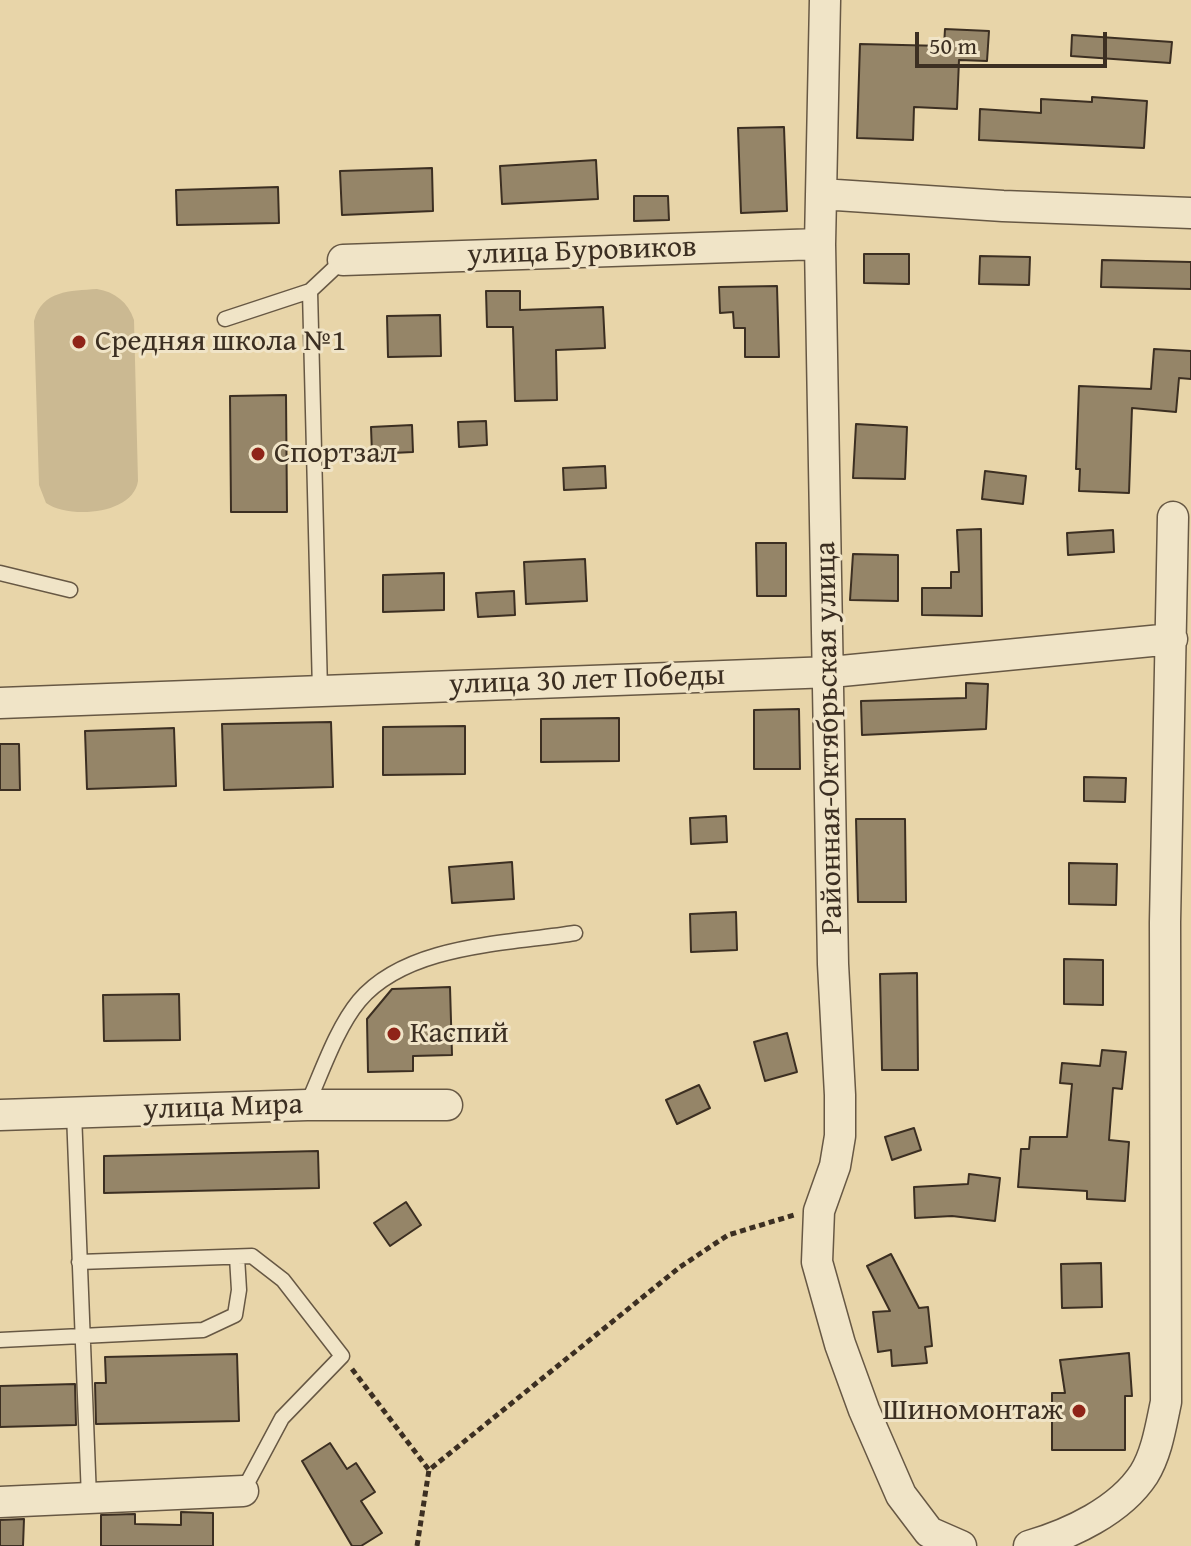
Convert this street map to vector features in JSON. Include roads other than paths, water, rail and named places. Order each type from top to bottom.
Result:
[{"type":"street","name":"Районная-Октябрьская улица","points":[[825,0],[820,244],[831,672],[833,964],[840,1136],[835,1166],[819,1211],[817,1262],[827,1302],[885,1461],[916,1518],[929,1532],[961,1546]]},
{"type":"street","points":[[821,194],[1003,206],[1191,213]]},
{"type":"street","name":"улица Буровиков","points":[[343,260],[820,244]]},
{"type":"street","points":[[1029,1546],[1068,1531],[1114,1505],[1144,1473],[1151,1459],[1166,1402],[1179,1138],[1165,922],[1173,517]]},
{"type":"street","name":"улица 30 лет Победы","points":[[0,703],[831,672],[1172,639]]},
{"type":"street","name":"улица Мира","points":[[0,1115],[307,1105],[447,1105]]},
{"type":"street","points":[[0,1502],[243,1491]]},
{"type":"lane","points":[[225,319],[310,291],[343,260]]},
{"type":"lane","points":[[310,291],[320,691]]},
{"type":"lane","points":[[0,573],[70,590]]},
{"type":"lane","points":[[307,1105],[358,1002],[406,965],[434,956],[575,933]]},
{"type":"lane","points":[[74,1113],[89,1498]]},
{"type":"lane","points":[[79,1262],[252,1256],[283,1280],[342,1356],[282,1418],[243,1491]]},
{"type":"lane","points":[[0,1340],[203,1330],[235,1315],[239,1290],[237,1257]]},
{"type":"place","name":"Средняя школа №1","points":[[79,342]]},
{"type":"place","name":"Спортзал","points":[[258,454]]},
{"type":"place","name":"Каспий","points":[[394,1034]]},
{"type":"place","name":"Шиномонтаж","points":[[1079,1411]]}]
